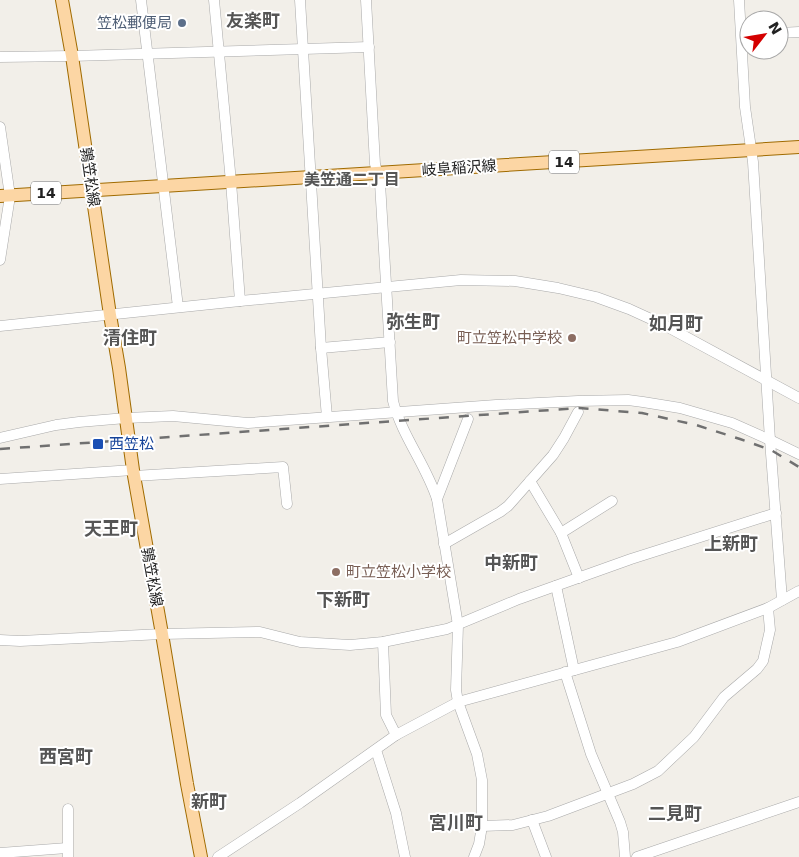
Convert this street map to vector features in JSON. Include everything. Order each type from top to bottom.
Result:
[{"type":"main road","name":"鶉笠松線","points":[[62,0],[72,56],[133,473],[201,857]]},
{"type":"main road","name":"岐阜稲沢線","points":[[5,196],[799,147]]},
{"type":"street","points":[[141,0],[178,307]]},
{"type":"street","points":[[214,0],[240,301]]},
{"type":"street","points":[[300,0],[321,348],[327,417]]},
{"type":"street","points":[[366,0],[375,164],[380,183],[393,401],[396,412],[437,499],[458,625],[456,690],[458,702],[477,754],[482,780],[482,826],[479,844],[474,857]]},
{"type":"street","points":[[0,57],[369,47]]},
{"type":"street","points":[[745,60],[746,107],[754,172],[766,380],[782,600]]},
{"type":"street","points":[[0,127],[5,196],[0,260]]},
{"type":"street","points":[[0,326],[386,286],[461,280],[515,282],[586,294],[629,309],[664,325],[799,398]]},
{"type":"street","points":[[321,348],[390,342]]},
{"type":"street","points":[[0,438],[56,425],[126,418],[173,416],[248,423],[396,412],[578,401],[628,400],[680,408],[732,423],[799,454]]},
{"type":"street","points":[[444,544],[508,506],[553,454],[578,412]]},
{"type":"street","points":[[437,499],[468,419]]},
{"type":"street","points":[[0,479],[283,467],[287,504]]},
{"type":"street","points":[[530,481],[561,533],[579,578]]},
{"type":"street","points":[[561,533],[612,501]]},
{"type":"street","points":[[0,640],[20,641],[162,634],[260,632],[300,642],[350,645],[383,642],[446,629],[519,599],[631,558],[776,513]]},
{"type":"street","points":[[556,586],[570,671],[591,754],[620,822],[623,832],[625,857]]},
{"type":"street","points":[[218,857],[300,803],[396,735],[458,702],[678,642],[768,608],[799,591]]},
{"type":"street","points":[[482,826],[512,824],[548,816],[633,784],[658,771],[694,738],[724,697],[757,669],[763,661],[770,630],[768,608]]},
{"type":"street","points":[[383,642],[386,715],[396,735]]},
{"type":"street","points":[[376,750],[396,813],[405,857]]},
{"type":"street","points":[[637,857],[799,802]]},
{"type":"street","points":[[0,853],[67,852],[68,809]]},
{"type":"street","points":[[532,820],[546,857]]},
{"type":"railway","points":[[0,449],[579,408],[642,413],[696,425],[771,450],[799,467]]},
{"type":"place","name":"笠松郵便局","points":[[182,23]]},
{"type":"place","name":"町立笠松中学校","points":[[572,338]]},
{"type":"place","name":"西笠松","points":[[98,444]]},
{"type":"place","name":"町立笠松小学校","points":[[336,572]]},
{"type":"district","name":"友楽町","points":[[253,21]]},
{"type":"district","name":"美笠通二丁目","points":[[352,179]]},
{"type":"district","name":"弥生町","points":[[413,322]]},
{"type":"district","name":"如月町","points":[[676,324]]},
{"type":"district","name":"清住町","points":[[130,338]]},
{"type":"district","name":"天王町","points":[[111,529]]},
{"type":"district","name":"上新町","points":[[731,544]]},
{"type":"district","name":"中新町","points":[[511,563]]},
{"type":"district","name":"下新町","points":[[343,600]]},
{"type":"district","name":"西宮町","points":[[66,757]]},
{"type":"district","name":"新町","points":[[209,802]]},
{"type":"district","name":"二見町","points":[[675,814]]},
{"type":"district","name":"宮川町","points":[[456,823]]}]
